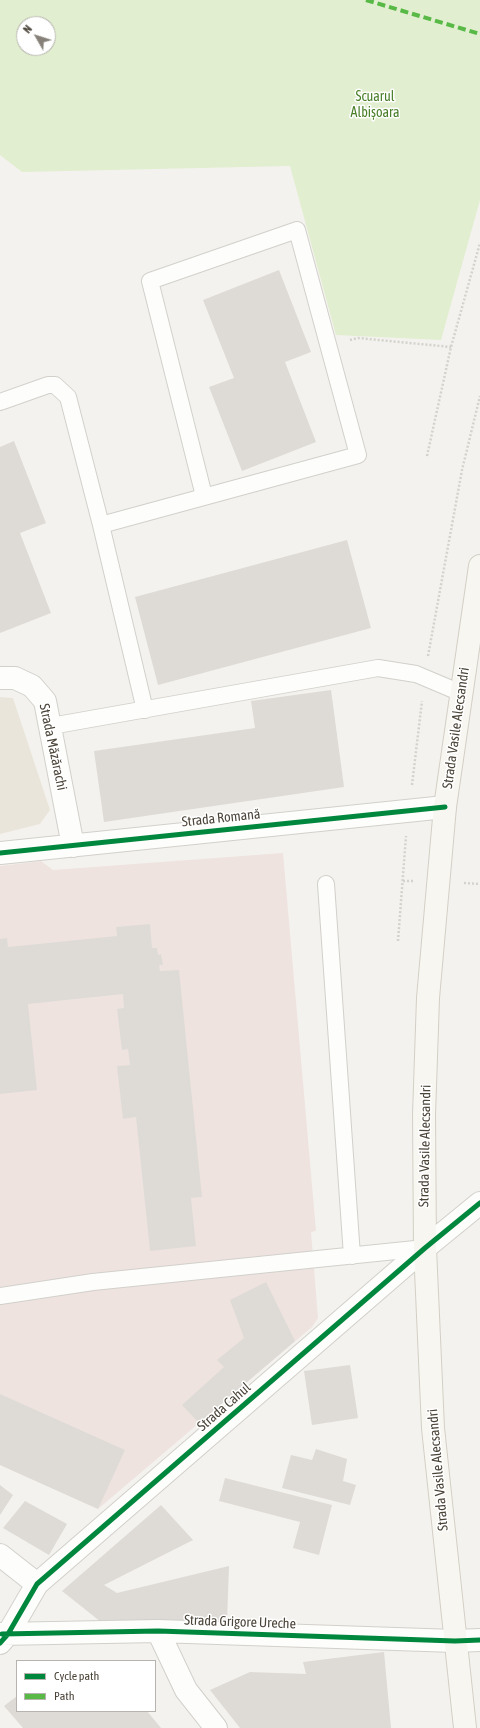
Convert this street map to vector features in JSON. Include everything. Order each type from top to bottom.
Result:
[{"type":"main road","name":"Strada Vasile Alecsandri","points":[[465,1728],[433,1428],[424,1248],[424,1115],[428,998],[445,807],[480,566]]},
{"type":"street","name":"Strada Măzărachi","points":[[0,678],[15,678],[32,686],[45,701],[73,846]]},
{"type":"street","name":"Strada Romană","points":[[0,854],[445,807]]},
{"type":"street","name":"Strada Cahul","points":[[3,1637],[37,1584],[424,1248],[480,1204]]},
{"type":"street","points":[[0,1555],[37,1584]]},
{"type":"street","points":[[158,1631],[186,1690],[216,1728]]},
{"type":"street","name":"Strada Grigore Ureche","points":[[3,1637],[158,1631],[455,1641],[480,1640]]},
{"type":"lane","points":[[101,525],[358,455],[297,230],[150,281],[204,496]]},
{"type":"lane","points":[[0,402],[48,385],[55,385],[68,396],[101,525],[145,710]]},
{"type":"lane","points":[[51,726],[378,668],[416,674],[461,693]]},
{"type":"lane","points":[[326,884],[352,1256]]},
{"type":"lane","points":[[0,1296],[93,1282],[424,1248]]},
{"type":"path","points":[[427,456],[451,347],[480,243]]},
{"type":"path","points":[[329,346],[358,338],[451,347]]},
{"type":"shaded area","points":[[0,697],[13,698],[50,810],[40,824],[0,834]]},
{"type":"shaded area","points":[[283,853],[316,1231],[311,1232],[318,1318],[312,1327],[98,1509],[0,1465],[0,866],[41,861],[53,870]]},
{"type":"green space","name":"Scuarul Albișoara","points":[[0,0],[480,0],[480,200],[441,340],[336,335],[290,166],[22,172],[0,155]]},
{"type":"building","points":[[279,270],[311,352],[285,362],[316,442],[242,471],[209,387],[234,378],[203,300]]},
{"type":"building","points":[[14,441],[46,523],[20,533],[51,613],[0,633],[0,447]]},
{"type":"building","points":[[347,540],[371,628],[158,685],[135,597]]},
{"type":"building","points":[[331,690],[344,787],[104,822],[94,751],[255,728],[251,701]]},
{"type":"building","points":[[150,924],[152,948],[157,948],[158,955],[161,954],[163,965],[159,965],[160,971],[179,970],[202,1197],[191,1198],[196,1246],[150,1251],[136,1117],[123,1119],[117,1066],[130,1065],[128,1049],[122,1050],[117,1009],[124,1008],[123,994],[28,1004],[37,1090],[0,1094],[0,939],[7,938],[8,947],[117,936],[116,927]]},
{"type":"building","points":[[266,1282],[295,1341],[199,1423],[182,1405],[224,1367],[217,1360],[244,1338],[230,1300]]},
{"type":"building","points":[[350,1365],[358,1418],[312,1425],[304,1371]]},
{"type":"building","points":[[0,1394],[125,1450],[98,1509],[0,1465]]},
{"type":"building","points":[[316,1449],[347,1459],[343,1481],[356,1485],[350,1505],[282,1488],[291,1455],[312,1460]]},
{"type":"building","points":[[225,1478],[332,1505],[319,1555],[293,1548],[300,1522],[219,1501]]},
{"type":"building","points":[[0,1485],[13,1495],[0,1515]]},
{"type":"building","points":[[25,1501],[67,1524],[49,1555],[3,1528]]},
{"type":"building","points":[[161,1505],[193,1540],[104,1585],[117,1593],[229,1566],[227,1621],[101,1622],[62,1591]]},
{"type":"building","points":[[384,1652],[391,1728],[240,1728],[210,1690],[250,1672],[306,1674],[303,1662]]},
{"type":"building","points":[[16,1697],[16,1712],[148,1712],[161,1728],[23,1728],[4,1706]]},
{"type":"marked path","points":[[366,0],[480,34]]},
{"type":"cycle path","points":[[0,853],[445,807]]},
{"type":"cycle path","points":[[0,1643],[8,1634],[37,1584],[425,1248],[480,1203]]},
{"type":"cycle path","points":[[2,1634],[158,1631],[455,1641],[480,1640]]}]
